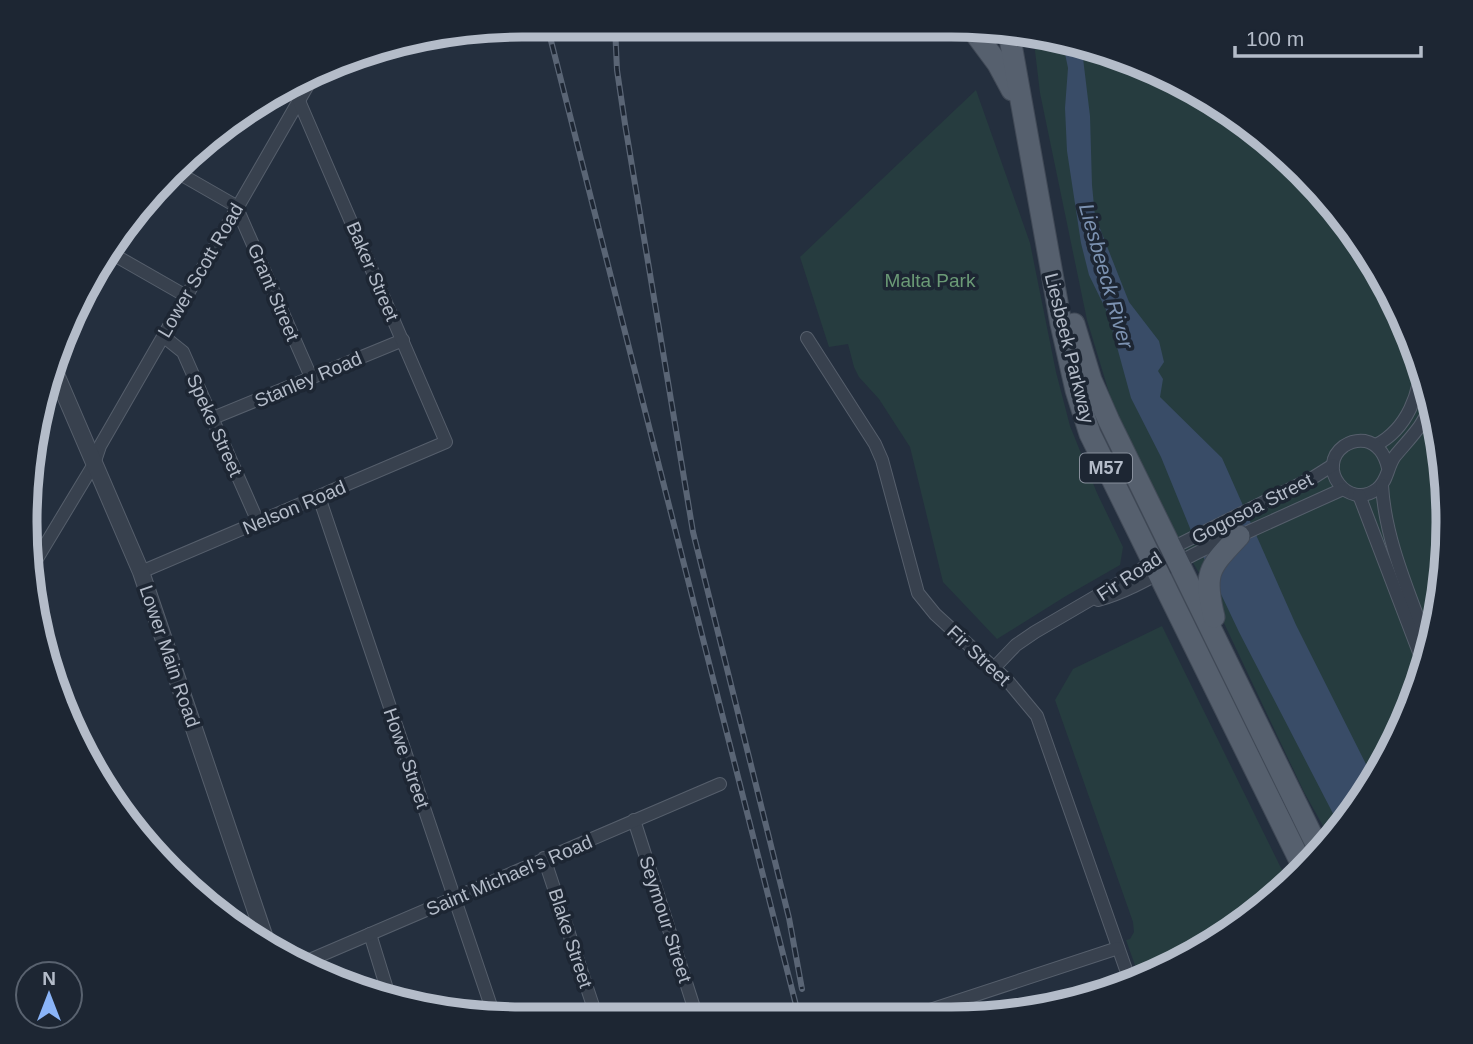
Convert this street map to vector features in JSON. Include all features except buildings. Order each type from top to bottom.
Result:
[{"type":"main road","points":[[979,38],[998,64],[1021,107]]},
{"type":"main road","name":"Liesbeek Parkway","points":[[1010,41],[1051,275],[1076,390],[1090,433],[1299,859]]},
{"type":"main road","name":"Liesbeek Parkway","points":[[1022,42],[1038,160],[1079,346],[1109,421],[1315,843]]},
{"type":"main road","points":[[1221,650],[1208,584],[1217,559],[1239,536]]},
{"type":"street","name":"Lower Scott Road","points":[[38,557],[94,464],[100,446],[236,206],[307,87]]},
{"type":"street","name":"Baker Street","points":[[299,101],[446,442]]},
{"type":"street","points":[[183,175],[236,206]]},
{"type":"street","name":"Grant Street","points":[[236,206],[311,377]]},
{"type":"street","points":[[116,256],[186,296]]},
{"type":"street","name":"Speke Street","points":[[163,336],[183,352],[258,522]]},
{"type":"street","name":"Fir Street","points":[[807,338],[875,444],[882,460],[918,593],[926,604],[1025,700],[1037,716],[1127,974]]},
{"type":"street","name":"Stanley Road","points":[[213,418],[403,340]]},
{"type":"street","name":"Lower Main Road","points":[[58,380],[141,572],[257,928]]},
{"type":"street","points":[[1376,445],[1399,428],[1417,388]]},
{"type":"street","points":[[1424,631],[1383,509],[1382,485],[1388,468],[1419,429],[1425,417]]},
{"type":"street","points":[[1382,485],[1368,494],[1359,495],[1343,489],[1337,483],[1333,465],[1341,448],[1358,440],[1376,445],[1388,468]]},
{"type":"street","name":"Nelson Road","points":[[141,572],[446,442]]},
{"type":"street","name":"Gogosoa Street","points":[[1174,556],[1333,465]]},
{"type":"street","name":"Gogosoa Street","points":[[1174,556],[1239,536],[1343,489]]},
{"type":"street","points":[[1359,495],[1419,652]]},
{"type":"street","name":"Howe Street","points":[[319,497],[491,1006]]},
{"type":"street","name":"Fir Road","points":[[994,668],[1016,645],[1035,632],[1087,603],[1115,595],[1174,556]]},
{"type":"street","name":"Saint Michael's Road","points":[[312,959],[720,784]]},
{"type":"street","name":"Seymour Street","points":[[634,820],[694,1007]]},
{"type":"street","name":"Blake Street","points":[[544,858],[593,1007]]},
{"type":"street","points":[[370,934],[387,988]]},
{"type":"street","points":[[939,1007],[1118,948]]},
{"type":"green space","points":[[1034,44],[1077,53],[1137,74],[1194,102],[1221,119],[1271,157],[1316,202],[1371,279],[1399,336],[1420,396],[1432,459],[1436,522],[1432,585],[1420,648],[1399,708],[1371,765],[1325,830],[1304,792],[1205,583],[1167,519],[1111,399],[1087,320],[1040,93]]},
{"type":"green space","name":"Malta Park","points":[[976,90],[1030,243],[1056,372],[1070,426],[1097,493],[1123,547],[1120,565],[997,639],[943,582],[910,447],[879,399],[859,377],[848,344],[829,347],[800,257]]},
{"type":"green space","points":[[1162,626],[1285,874],[1221,925],[1166,957],[1137,970],[1126,940],[1130,939],[1134,932],[1133,922],[1055,700],[1073,669]]},
{"type":"water","name":"Liesbeeck River","points":[[1064,50],[1084,55],[1095,216],[1129,302],[1159,341],[1164,362],[1158,371],[1163,379],[1160,397],[1222,458],[1296,625],[1368,769],[1335,818],[1239,632],[1192,533],[1161,457],[1131,398],[1108,314],[1089,275],[1081,243],[1067,151],[1065,108],[1068,68]]},
{"type":"railway","points":[[550,37],[796,1007]]},
{"type":"railway","points":[[616,37],[625,124],[693,532],[789,918],[802,989]]}]
